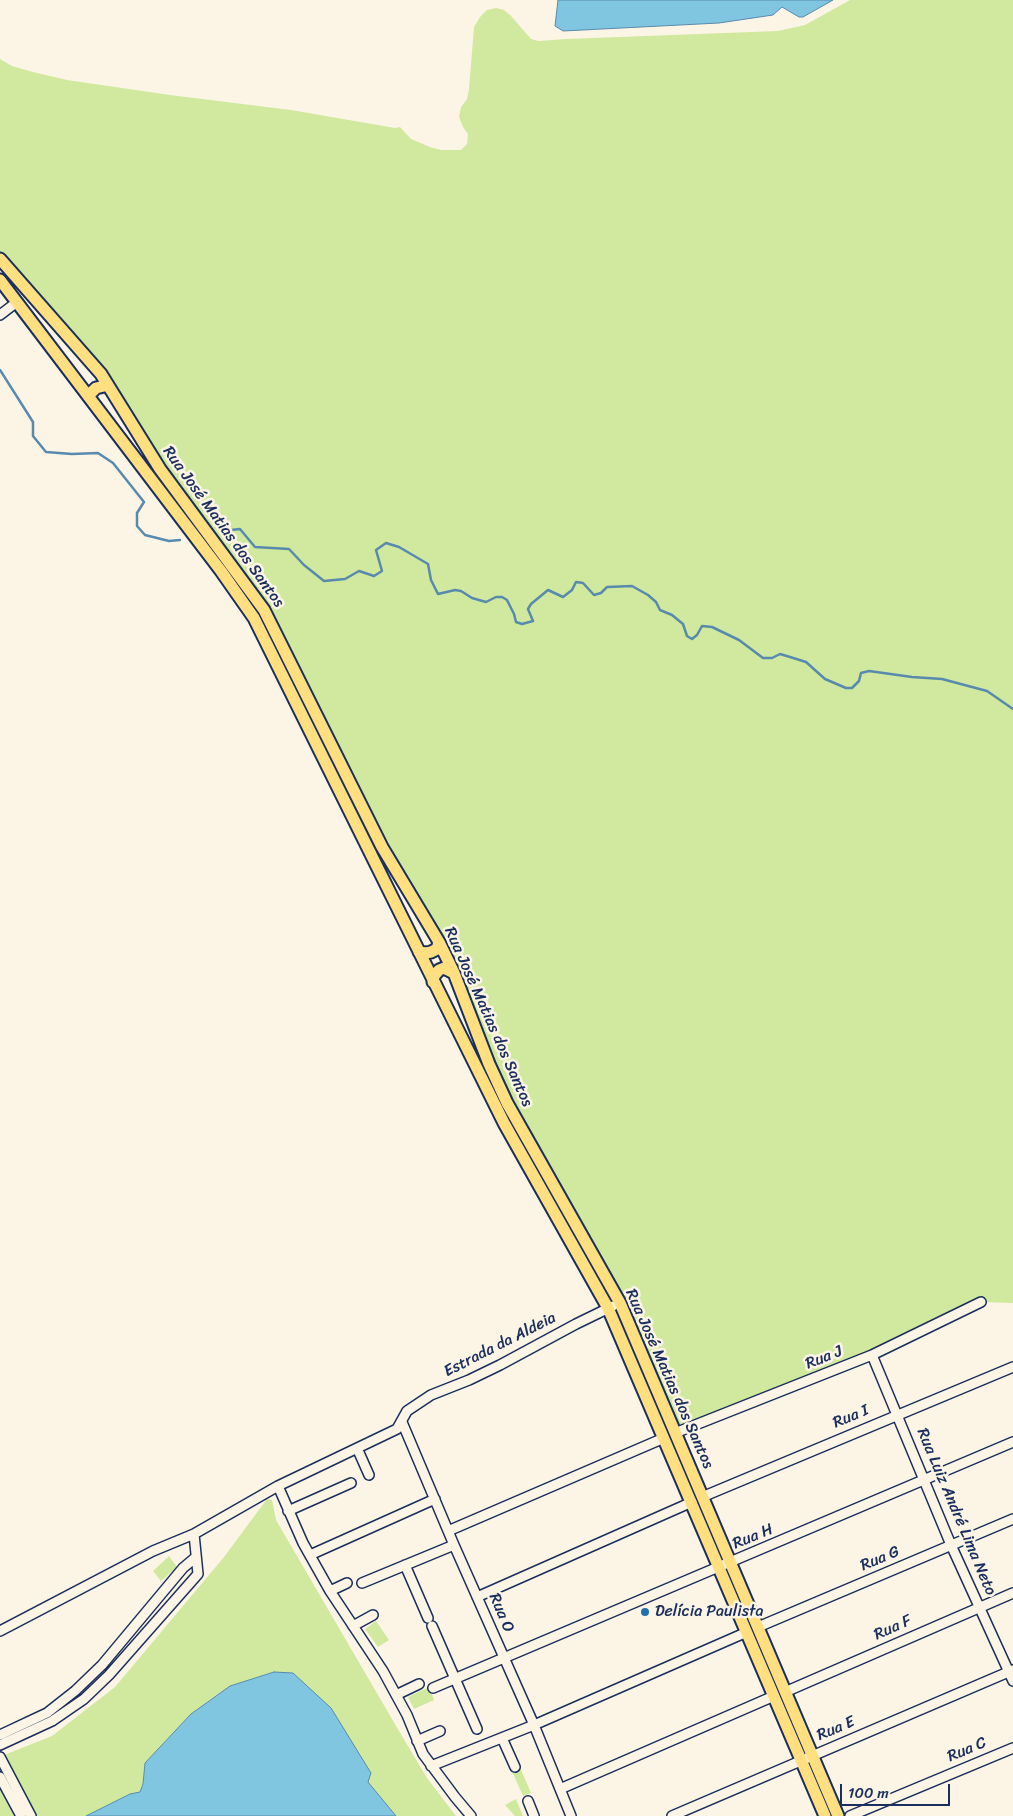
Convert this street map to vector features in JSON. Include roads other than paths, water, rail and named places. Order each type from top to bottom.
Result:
[{"type":"main road","name":"Rua José Matias dos Santos","points":[[0,259],[108,385],[160,469],[264,610],[382,847],[439,942],[454,973],[489,1064],[507,1103],[620,1303],[675,1434],[697,1500]]},
{"type":"main road","name":"Rua José Matias dos Santos","points":[[0,280],[232,585],[254,618],[504,1123],[608,1308],[664,1438],[697,1500],[807,1758],[838,1816]]},
{"type":"main road","points":[[74,378],[84,372],[91,363]]},
{"type":"main road","points":[[88,396],[96,388],[108,385]]},
{"type":"main road","points":[[419,952],[431,952],[436,949],[439,942]]},
{"type":"main road","points":[[433,982],[434,976],[439,970],[444,968],[454,973]]},
{"type":"main road","name":"Rua José Matias dos Santos","points":[[807,1758],[825,1816]]},
{"type":"street","points":[[0,315],[17,302]]},
{"type":"street","name":"Rua J","points":[[675,1434],[872,1355],[981,1302]]},
{"type":"street","name":"Estrada da Aldeia","points":[[0,1631],[153,1552],[194,1534],[278,1486],[397,1429],[407,1411],[431,1395],[477,1376],[584,1319],[620,1303]]},
{"type":"street","name":"Rua Luiz André Lima Neto","points":[[872,1355],[951,1545],[1011,1671],[1013,1681]]},
{"type":"street","name":"Rua I","points":[[477,1597],[697,1500],[1013,1366]]},
{"type":"street","name":"Rua O","points":[[402,1422],[534,1725],[571,1816]]},
{"type":"street","points":[[448,1531],[664,1438]]},
{"type":"street","name":"Rua H","points":[[433,1688],[1013,1442]]},
{"type":"street","points":[[357,1448],[368,1475]]},
{"type":"street","points":[[288,1511],[351,1484]]},
{"type":"street","points":[[278,1486],[303,1543],[330,1591],[396,1695],[407,1715],[417,1741],[431,1766],[471,1816]]},
{"type":"street","points":[[310,1555],[434,1499]]},
{"type":"street","name":"Rua G","points":[[431,1766],[534,1725],[1013,1518]]},
{"type":"street","points":[[0,1745],[52,1721],[84,1699],[109,1675],[198,1574],[194,1534]]},
{"type":"street","points":[[362,1582],[454,1545]]},
{"type":"street","points":[[0,1735],[47,1713],[75,1691],[102,1665],[183,1568],[196,1557]]},
{"type":"street","points":[[406,1565],[477,1729]]},
{"type":"street","points":[[330,1591],[347,1583]]},
{"type":"street","name":"Rua F","points":[[560,1789],[1013,1593]]},
{"type":"street","points":[[353,1626],[373,1615]]},
{"type":"street","name":"Rua E","points":[[672,1816],[1011,1671]]},
{"type":"street","points":[[396,1695],[419,1684]]},
{"type":"street","points":[[47,1713],[52,1721]]},
{"type":"street","points":[[417,1741],[440,1731]]},
{"type":"street","points":[[502,1738],[515,1767]]},
{"type":"street","name":"Rua C","points":[[850,1816],[1013,1748]]},
{"type":"street","points":[[0,1757],[3,1776],[21,1816]]},
{"type":"street","points":[[3,1776],[31,1816]]},
{"type":"street","points":[[528,1801],[534,1816]]},
{"type":"water","points":[[558,0],[833,0],[803,17],[799,17],[782,7],[773,15],[719,23],[563,31],[555,26]]},
{"type":"water","points":[[274,1672],[293,1673],[331,1708],[371,1773],[368,1782],[396,1816],[86,1816],[130,1794],[140,1792],[143,1784],[145,1763],[191,1714],[230,1686]]},
{"type":"waterway","points":[[0,370],[33,422],[33,436],[46,452],[98,453],[113,463],[144,502],[137,513],[137,526],[145,535],[169,541],[180,540]]},
{"type":"waterway","points":[[222,531],[240,529],[255,547],[289,549],[304,565],[324,581],[345,579],[359,571],[374,576],[382,571],[376,550],[386,543],[399,547],[428,564],[431,580],[438,594],[455,590],[486,602],[496,597],[502,597],[507,600],[516,622],[522,624],[533,621],[528,609],[531,604],[548,590],[563,597],[572,590],[576,582],[583,583],[594,595],[601,593],[607,587],[632,586],[648,595],[656,602],[660,610],[672,615],[683,624],[687,636],[692,639],[697,635],[702,626],[712,627],[739,640],[763,658],[772,658],[780,654],[806,662],[825,679],[846,688],[852,688],[859,681],[861,673],[869,671],[942,679],[987,691],[1013,709]]},
{"type":"place","name":"Delícia Paulista","points":[[645,1612]]}]
